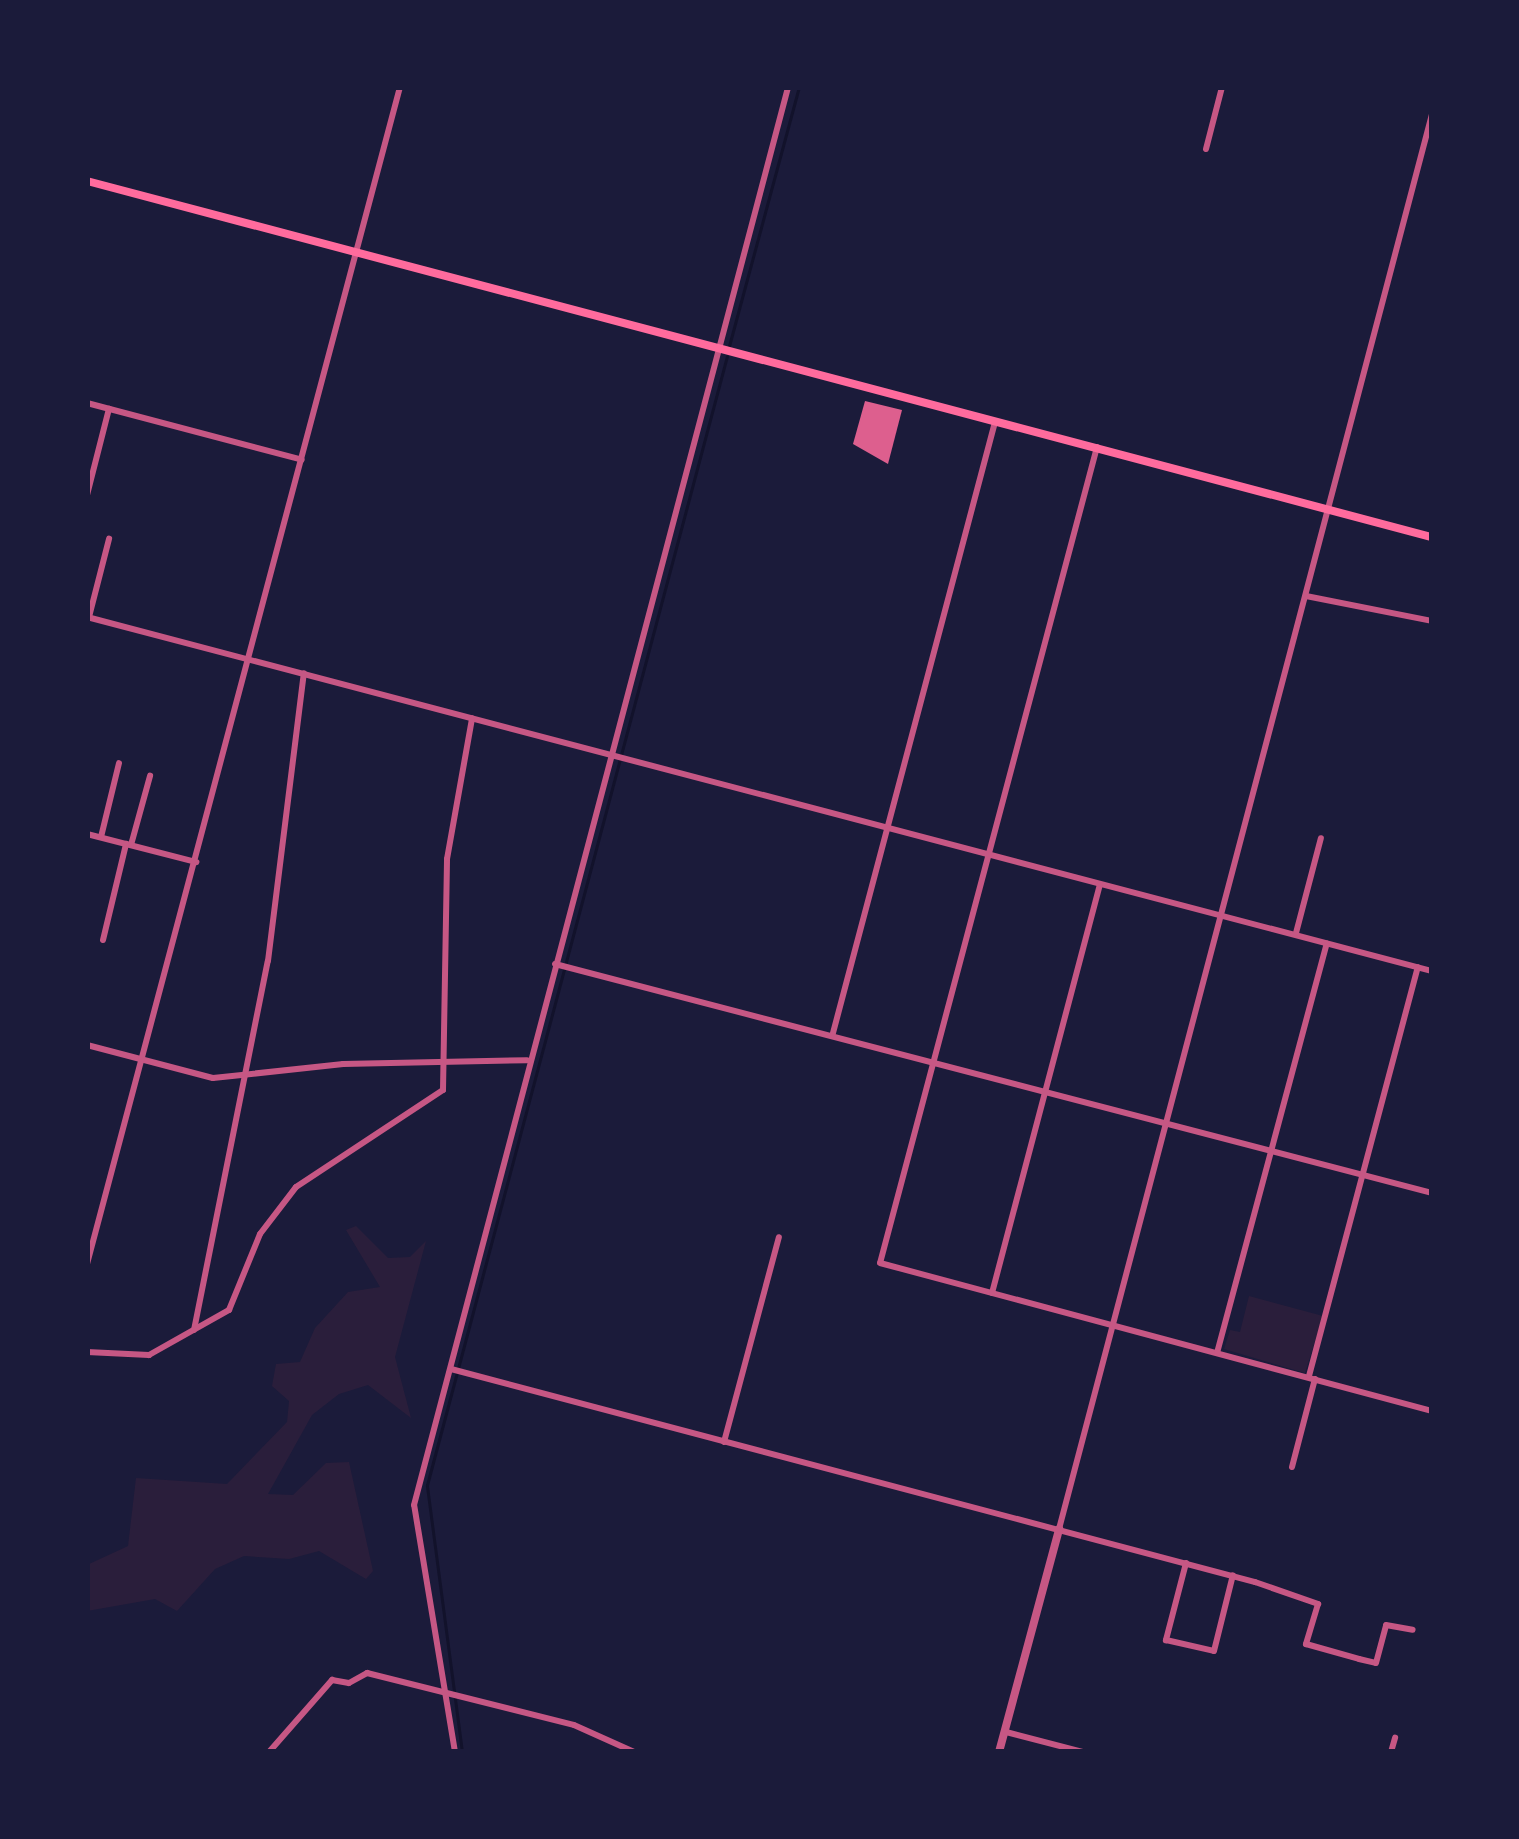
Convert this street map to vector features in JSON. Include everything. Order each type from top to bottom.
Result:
[{"type":"main road","points":[[87,182],[1432,537]]},
{"type":"street","points":[[87,1264],[400,87]]},
{"type":"street","points":[[455,1752],[413,1515],[530,1057],[727,350],[788,87]]},
{"type":"street","points":[[1206,149],[1222,87]]},
{"type":"street","points":[[999,1752],[1432,114]]},
{"type":"street","points":[[87,403],[302,460]]},
{"type":"street","points":[[87,495],[109,409]]},
{"type":"street","points":[[833,1033],[995,421]]},
{"type":"street","points":[[1097,447],[880,1264],[1432,1411]]},
{"type":"street","points":[[109,539],[88,617],[1432,971]]},
{"type":"street","points":[[1306,596],[1432,621]]},
{"type":"street","points":[[194,1330],[245,1075],[304,673]]},
{"type":"street","points":[[87,1352],[149,1354],[229,1310],[278,1207],[321,1168],[443,1090],[447,859],[472,718]]},
{"type":"street","points":[[101,837],[119,763]]},
{"type":"street","points":[[103,940],[150,776]]},
{"type":"street","points":[[87,833],[196,862]]},
{"type":"street","points":[[1295,934],[1321,838]]},
{"type":"street","points":[[992,1293],[1100,884]]},
{"type":"street","points":[[1217,1353],[1327,943]]},
{"type":"street","points":[[556,964],[1432,1192]]},
{"type":"street","points":[[1292,1467],[1418,968]]},
{"type":"street","points":[[87,1045],[202,1077],[445,1063],[512,1065],[530,1057]]},
{"type":"street","points":[[724,1443],[779,1237]]},
{"type":"street","points":[[451,1369],[1233,1575],[1318,1604],[1306,1644],[1376,1664],[1386,1625],[1413,1630]]},
{"type":"street","points":[[1186,1562],[1166,1640],[1214,1651],[1233,1575]]},
{"type":"street","points":[[269,1752],[297,1712],[332,1680],[390,1675],[444,1695],[574,1725],[634,1752]]},
{"type":"street","points":[[1005,1732],[1083,1752]]},
{"type":"street","points":[[1391,1752],[1395,1738]]},
{"type":"shaded area","points":[[356,1226],[388,1258],[410,1257],[426,1241],[395,1357],[411,1418],[368,1385],[339,1394],[312,1415],[268,1494],[293,1495],[326,1463],[349,1462],[373,1571],[366,1579],[319,1551],[289,1559],[244,1556],[215,1569],[177,1611],[155,1599],[87,1611],[87,1565],[128,1546],[136,1478],[227,1484],[287,1422],[289,1401],[272,1386],[276,1364],[300,1362],[315,1328],[348,1292],[380,1287],[346,1230]]},
{"type":"shaded area","points":[[1249,1296],[1323,1316],[1305,1373],[1224,1349],[1230,1330],[1240,1332]]},
{"type":"building","points":[[865,401],[902,410],[888,464],[853,444]]},
{"type":"waterway","points":[[729,346],[799,87]]},
{"type":"waterway","points":[[462,1752],[427,1485],[727,356]]}]
